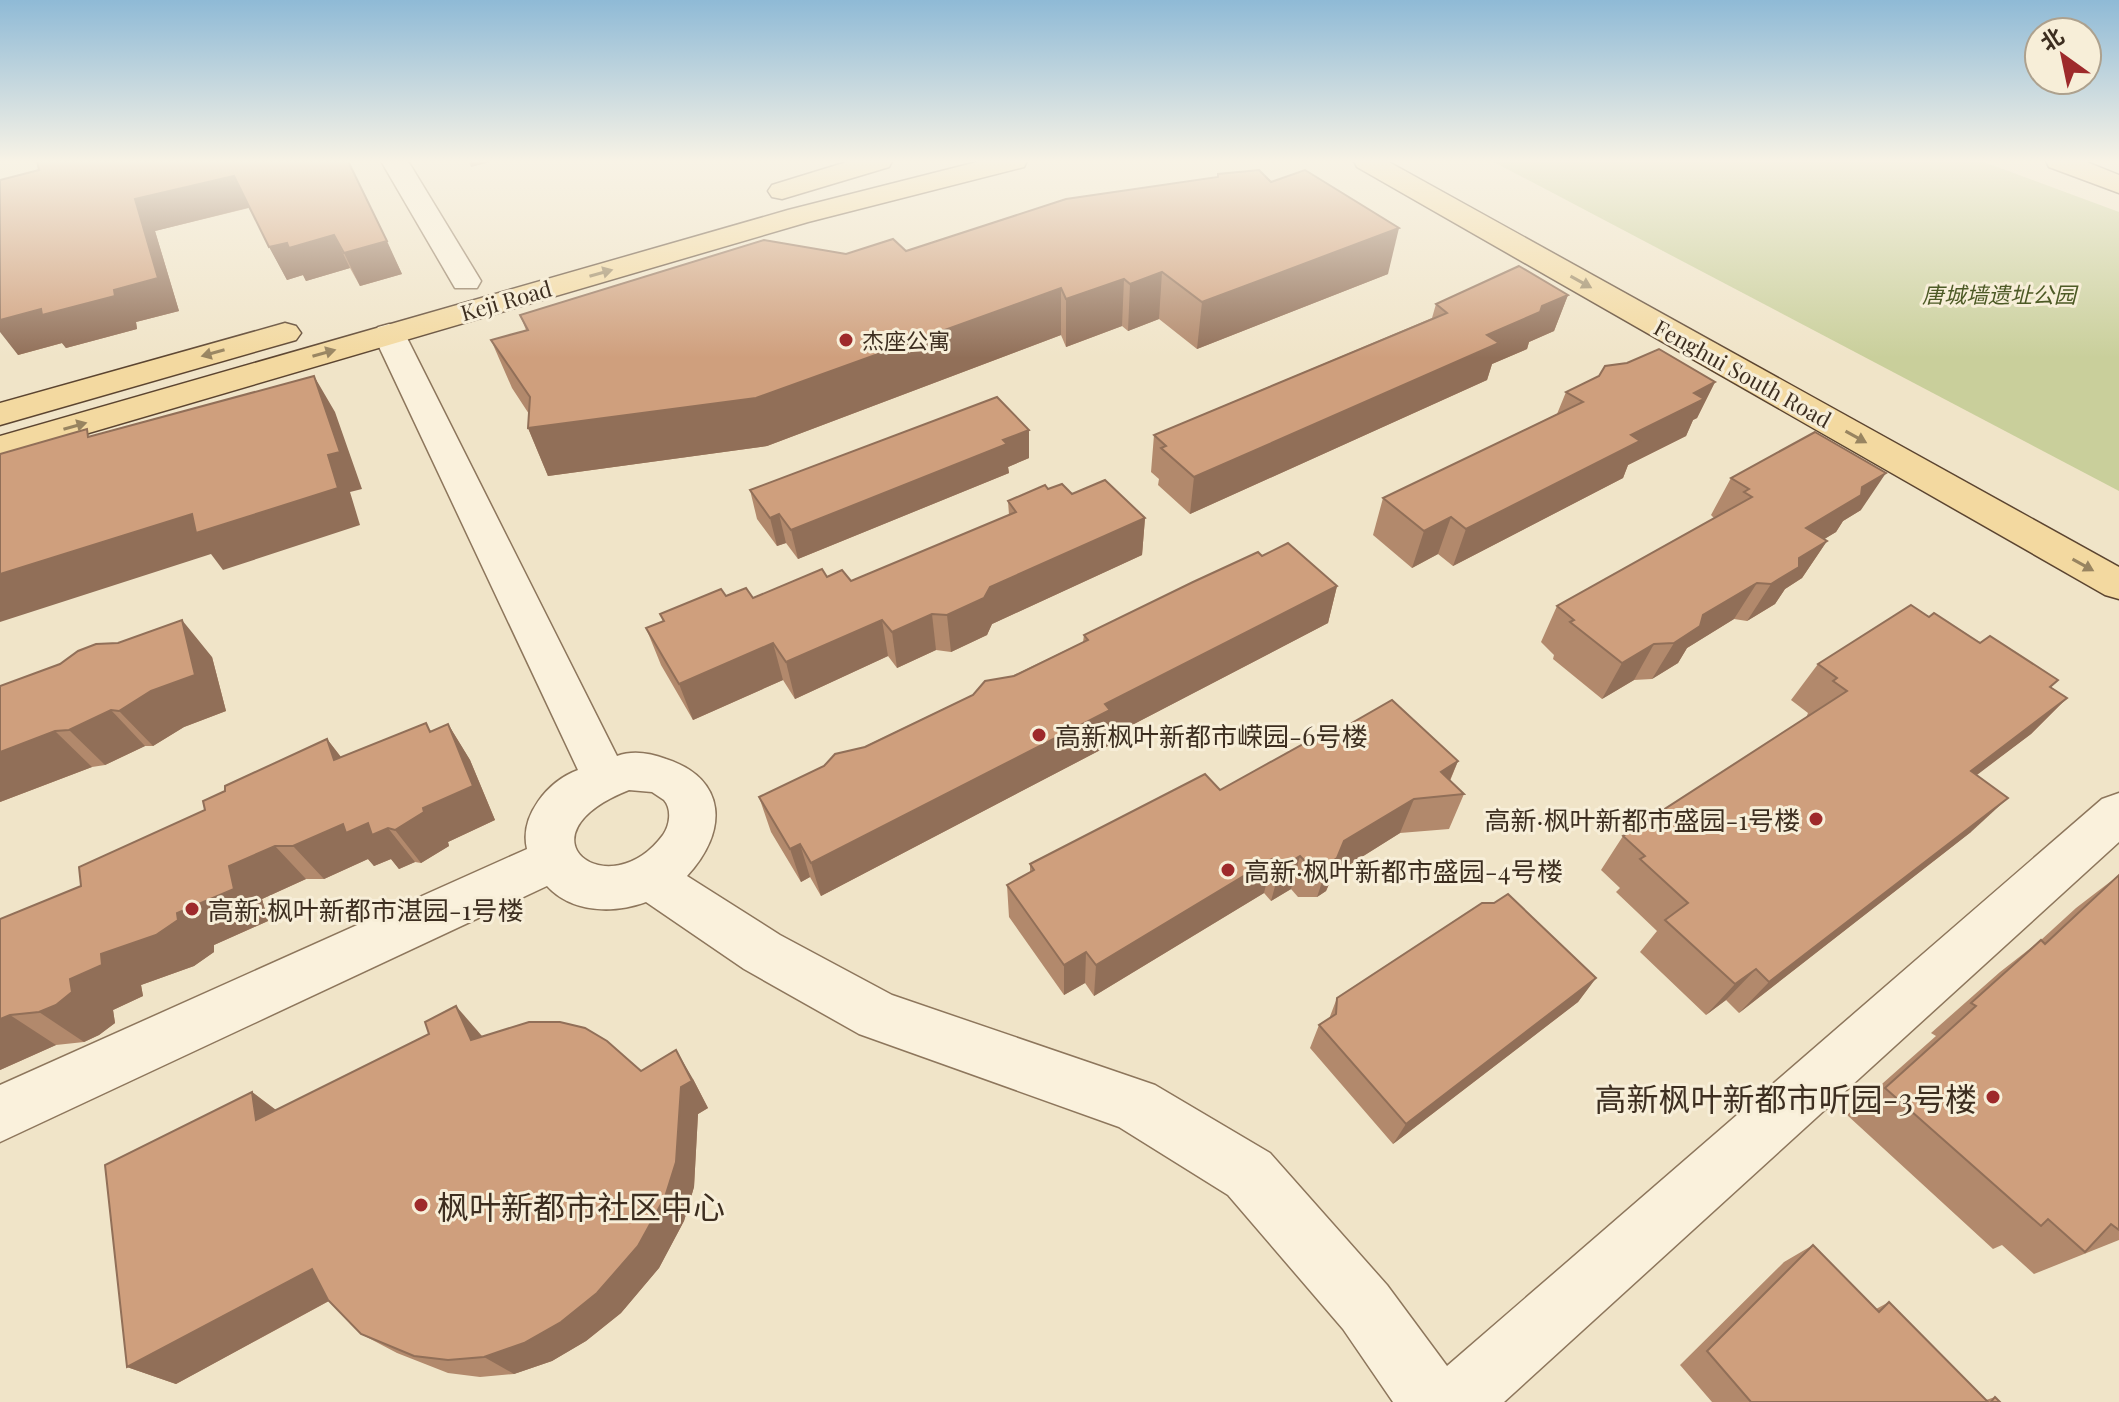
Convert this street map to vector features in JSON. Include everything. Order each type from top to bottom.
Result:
[{"type":"main road","name":"Keji Road","points":[[539,260],[654,226]]},
{"type":"main road","name":"Keji Road","points":[[0,448],[762,226]]},
{"type":"main road","name":"Fenghui South Road","points":[[1483,226],[2119,585]]},
{"type":"main road","points":[[0,414],[307,327]]},
{"type":"street","points":[[433,226],[466,281]]},
{"type":"street","points":[[389,334],[604,776]]},
{"type":"street","points":[[648,771],[667,776],[682,787],[691,801],[693,819],[688,838],[675,856],[647,876],[608,889],[584,886],[564,877],[552,861],[547,843],[558,813],[582,788],[604,776],[648,771]]},
{"type":"street","points":[[1455,1402],[2119,813]]},
{"type":"street","points":[[0,1114],[552,861]]},
{"type":"street","points":[[647,876],[762,952],[878,1016],[1135,1105],[1249,1174],[1365,1307],[1433,1402]]},
{"type":"green space","name":"唐城墙遗址公园","points":[[1616,226],[2119,226],[2119,491]]},
{"type":"building","points":[[0,226],[143,226],[158,278],[114,290],[115,296],[42,315],[41,309],[0,320]]},
{"type":"building","points":[[259,226],[380,226],[387,241],[344,253],[334,235],[289,248],[287,243],[269,247]]},
{"type":"building","points":[[982,226],[1399,228],[1202,302],[1162,272],[1130,284],[1124,279],[1066,299],[1061,288],[756,398],[528,428],[530,397],[491,340],[528,330],[520,315],[764,240],[846,254],[893,239],[906,251]]},
{"type":"building","points":[[1519,266],[1568,295],[1542,306],[1540,312],[1487,335],[1499,343],[1194,477],[1161,448],[1166,446],[1154,435],[1447,313],[1436,304]]},
{"type":"building","points":[[1659,349],[1715,382],[1694,393],[1704,399],[1631,435],[1640,441],[1466,529],[1451,517],[1424,531],[1383,498],[1583,402],[1566,392],[1599,376],[1605,366],[1627,363]]},
{"type":"building","points":[[314,376],[340,452],[328,455],[338,488],[196,533],[192,514],[0,574],[0,454],[87,429],[88,437]]},
{"type":"building","points":[[997,397],[1029,430],[1003,440],[1007,444],[791,530],[779,514],[770,518],[750,490]]},
{"type":"building","points":[[1815,432],[1886,473],[1862,487],[1861,495],[1806,528],[1827,541],[1799,558],[1799,567],[1771,584],[1757,583],[1703,615],[1700,626],[1674,643],[1654,644],[1622,663],[1570,622],[1574,620],[1557,606],[1752,497],[1744,492],[1749,489],[1731,478]]},
{"type":"building","points":[[1105,480],[1145,518],[990,587],[984,598],[947,615],[932,614],[892,632],[882,620],[786,662],[773,643],[679,684],[646,628],[664,621],[660,614],[721,589],[726,596],[746,588],[753,598],[822,569],[827,577],[842,570],[851,581],[1016,512],[1008,501],[1045,485],[1048,489],[1062,484],[1072,494]]},
{"type":"building","points":[[1288,543],[1337,586],[1105,704],[1110,710],[811,863],[800,844],[790,849],[759,797],[824,766],[835,754],[865,747],[973,695],[985,681],[1014,676],[1088,640],[1084,635],[1193,582],[1258,552],[1262,556]]},
{"type":"building","name":"高新·枫叶新都市盛园-1号楼","points":[[1911,605],[1929,617],[1934,613],[1980,643],[1990,636],[2058,680],[2050,687],[2067,698],[1971,771],[2008,798],[1769,982],[1756,969],[1735,984],[1665,920],[1688,903],[1640,859],[1645,856],[1623,836],[1847,691],[1833,681],[1837,678],[1818,664]]},
{"type":"building","points":[[182,620],[195,675],[151,691],[119,711],[111,710],[69,730],[55,731],[0,752],[0,686],[60,664],[78,651],[96,644],[118,643]]},
{"type":"building","name":"高新·枫叶新都市盛园-4号楼","points":[[1392,700],[1458,761],[1441,772],[1464,794],[1414,799],[1344,841],[1337,858],[1328,864],[1308,864],[1300,856],[1280,868],[1272,859],[1096,965],[1086,952],[1064,965],[1007,885],[1034,870],[1030,864],[1205,774],[1220,790],[1332,728],[1336,732]]},
{"type":"building","points":[[426,723],[430,732],[448,724],[473,786],[423,808],[424,812],[395,830],[388,828],[372,835],[368,823],[346,833],[343,824],[293,846],[275,846],[229,866],[234,889],[177,913],[178,920],[156,935],[101,954],[102,965],[70,979],[72,992],[56,1005],[39,1012],[0,1019],[0,919],[81,886],[79,867],[205,810],[203,801],[225,791],[225,786],[327,739],[334,760]]},
{"type":"building","name":"高新枫叶新都市听园-3号楼","points":[[2119,875],[2119,1230],[2111,1224],[2085,1252],[2048,1219],[2041,1226],[1885,1088],[1976,1006],[1971,1003],[2041,940],[2045,944]]},
{"type":"building","points":[[1508,894],[1596,978],[1406,1124],[1319,1025],[1336,1014],[1337,998],[1482,903],[1494,903]]},
{"type":"building","name":"枫叶新都市社区中心","points":[[456,1006],[471,1040],[529,1022],[560,1022],[585,1028],[607,1041],[641,1071],[676,1050],[692,1081],[681,1087],[676,1162],[665,1197],[638,1246],[597,1293],[561,1322],[524,1343],[484,1357],[448,1360],[414,1356],[361,1334],[328,1300],[312,1269],[127,1367],[105,1165],[252,1092],[256,1120],[429,1034],[425,1022]]},
{"type":"building","points":[[1813,1245],[1879,1312],[1889,1302],[1988,1402],[1751,1402],[1707,1351]]},
{"type":"place","name":"杰座公寓","points":[[846,340]]},
{"type":"place","name":"高新枫叶新都市嵘园-6号楼","points":[[1039,735]]},
{"type":"place","name":"高新·枫叶新都市盛园-1号楼","points":[[1816,819]]},
{"type":"place","name":"高新·枫叶新都市盛园-4号楼","points":[[1228,870]]},
{"type":"place","name":"高新·枫叶新都市湛园-1号楼","points":[[192,909]]},
{"type":"place","name":"高新枫叶新都市听园-3号楼","points":[[1993,1097]]},
{"type":"place","name":"枫叶新都市社区中心","points":[[421,1205]]}]
